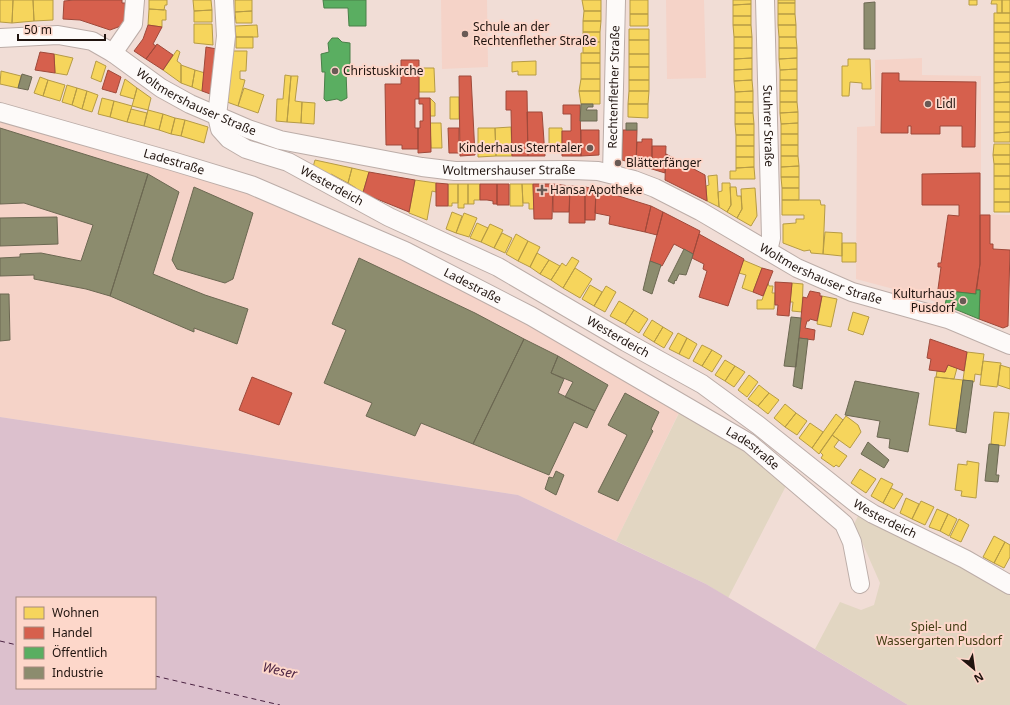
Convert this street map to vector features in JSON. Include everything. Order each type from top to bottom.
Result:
[{"type":"street","points":[[113,54],[133,24],[135,0]]},
{"type":"street","points":[[217,116],[226,36],[224,0]]},
{"type":"street","name":"Rechtenflether Straße","points":[[612,174],[616,0]]},
{"type":"street","name":"Stuhrer Straße","points":[[765,0],[771,238],[768,251]]},
{"type":"street","name":"Woltmershauser Straße","points":[[0,38],[67,36],[92,41],[161,88],[190,104],[248,129],[280,140],[422,167],[455,171],[572,170],[612,174],[655,188],[797,268],[852,292],[948,319],[1010,345]]},
{"type":"street","name":"Ladestraße","points":[[0,112],[172,161],[251,186],[405,251],[531,316],[749,443],[844,524],[852,542],[860,584]]},
{"type":"street","name":"Westerdeich","points":[[217,116],[220,129],[246,149],[288,162],[389,218],[462,250],[508,273],[626,342],[702,384],[758,425],[856,504],[873,514],[965,559],[1010,585]]},
{"type":"street","points":[[405,251],[417,230]]},
{"type":"shaded area","name":"Schule an der Rechtenflether Straße","points":[[441,0],[487,0],[488,67],[442,69]]},
{"type":"shaded area","points":[[666,0],[704,0],[706,78],[667,79]]},
{"type":"shaded area","points":[[922,58],[922,75],[981,76],[981,214],[1010,215],[1010,326],[1005,329],[920,296],[856,279],[857,127],[875,126],[875,60]]},
{"type":"shaded area","points":[[0,112],[253,182],[685,400],[616,541],[518,495],[0,417]]},
{"type":"green space","points":[[681,409],[730,438],[787,484],[728,598],[706,584],[616,541]]},
{"type":"green space","name":"Spiel- und Wassergarten Pusdorf","points":[[860,512],[1010,588],[1010,705],[908,705],[815,649],[840,602],[861,610],[874,605],[880,583],[854,524]]},
{"type":"water","name":"Weser","points":[[0,417],[518,495],[706,584],[908,705],[0,705]]},
{"type":"building: Wohnen","points":[[0,0],[13,0],[12,23],[0,22]]},
{"type":"building: Wohnen","points":[[13,0],[33,0],[34,21],[12,23]]},
{"type":"building: Wohnen","points":[[33,0],[53,0],[53,20],[34,21]]},
{"type":"building: Wohnen","points":[[149,0],[167,0],[167,5],[165,5],[164,10],[149,9]]},
{"type":"building: Wohnen","points":[[193,0],[211,0],[212,10],[194,11]]},
{"type":"building: Wohnen","points":[[235,0],[252,0],[252,11],[235,12]]},
{"type":"building: Wohnen","points":[[582,0],[601,0],[601,11],[584,11]]},
{"type":"building: Wohnen","points":[[630,0],[648,0],[648,14],[630,14]]},
{"type":"building: Wohnen","points":[[733,0],[751,0],[751,4],[733,5]]},
{"type":"building: Wohnen","points":[[778,0],[795,0],[795,3],[778,3]]},
{"type":"building: Wohnen","points":[[969,0],[977,0],[977,5],[969,5]]},
{"type":"building: Wohnen","points":[[992,0],[1002,0],[1002,13],[997,13],[997,4],[991,4]]},
{"type":"building: Wohnen","points":[[1002,0],[1010,0],[1010,13],[1002,13]]},
{"type":"building: Wohnen","points":[[778,3],[795,3],[795,14],[778,14]]},
{"type":"building: Wohnen","points":[[751,4],[751,16],[733,16],[733,5]]},
{"type":"building: Wohnen","points":[[149,9],[166,10],[166,20],[162,20],[162,27],[148,25]]},
{"type":"building: Wohnen","points":[[212,10],[212,22],[194,22],[194,11]]},
{"type":"building: Wohnen","points":[[252,11],[252,23],[236,23],[235,12]]},
{"type":"building: Wohnen","points":[[584,11],[601,11],[601,21],[583,21]]},
{"type":"building: Wohnen","points":[[994,13],[1010,13],[1010,23],[994,23]]},
{"type":"building: Wohnen","points":[[630,14],[648,14],[648,26],[630,26]]},
{"type":"building: Wohnen","points":[[778,14],[795,14],[796,25],[778,25]]},
{"type":"building: Wohnen","points":[[733,16],[751,16],[751,25],[733,25]]},
{"type":"building: Wohnen","points":[[583,21],[601,21],[600,32],[583,32]]},
{"type":"building: Wohnen","points":[[994,23],[1010,23],[1010,32],[994,32]]},
{"type":"building: Wohnen","points":[[194,24],[212,24],[213,45],[194,43]]},
{"type":"building: Wohnen","points":[[257,25],[258,37],[236,37],[235,26]]},
{"type":"building: Wohnen","points":[[733,25],[751,25],[752,37],[734,37]]},
{"type":"building: Wohnen","points":[[778,25],[796,25],[796,37],[779,37]]},
{"type":"building: Wohnen","points":[[629,29],[649,29],[649,40],[629,40]]},
{"type":"building: Wohnen","points":[[583,32],[600,32],[600,42],[583,42]]},
{"type":"building: Wohnen","points":[[994,32],[1010,32],[1010,43],[994,43]]},
{"type":"building: Wohnen","points":[[236,37],[253,37],[253,48],[236,48]]},
{"type":"building: Wohnen","points":[[734,37],[752,37],[752,48],[734,48]]},
{"type":"building: Wohnen","points":[[779,37],[796,37],[797,48],[779,48]]},
{"type":"building: Wohnen","points":[[629,40],[649,40],[649,54],[629,54]]},
{"type":"building: Wohnen","points":[[583,42],[600,42],[600,53],[583,53]]},
{"type":"building: Wohnen","points":[[994,43],[1010,43],[1010,53],[994,53]]},
{"type":"building: Wohnen","points":[[734,48],[752,48],[752,58],[734,59]]},
{"type":"building: Wohnen","points":[[779,48],[797,48],[797,58],[779,59]]},
{"type":"building: Wohnen","points":[[177,50],[180,52],[177,61],[181,64],[181,83],[163,70]]},
{"type":"building: Wohnen","points":[[232,51],[247,51],[246,71],[240,71],[240,79],[245,80],[238,106],[227,102]]},
{"type":"building: Wohnen","points":[[581,53],[600,53],[600,63],[581,63]]},
{"type":"building: Wohnen","points":[[994,53],[1010,53],[1010,62],[994,62]]},
{"type":"building: Wohnen","points":[[54,54],[73,58],[67,75],[55,73]]},
{"type":"building: Wohnen","points":[[629,54],[649,54],[649,67],[629,67]]},
{"type":"building: Wohnen","points":[[752,58],[752,69],[734,70],[734,59]]},
{"type":"building: Wohnen","points":[[797,58],[797,69],[780,70],[779,59]]},
{"type":"building: Wohnen","points":[[848,59],[870,59],[871,89],[862,89],[862,83],[850,82],[849,96],[842,96],[842,66],[848,66]]},
{"type":"building: Wohnen","points":[[96,61],[106,66],[101,82],[91,78]]},
{"type":"building: Wohnen","points":[[536,61],[536,75],[518,75],[518,71],[512,72],[512,62]]},
{"type":"building: Wohnen","points":[[994,62],[1010,62],[1010,72],[994,72]]},
{"type":"building: Wohnen","points":[[581,63],[600,63],[600,79],[581,79]]},
{"type":"building: Wohnen","points":[[181,65],[195,70],[192,87],[181,83]]},
{"type":"building: Wohnen","points":[[629,67],[649,67],[649,80],[629,80]]},
{"type":"building: Wohnen","points":[[419,68],[434,68],[435,92],[419,92]]},
{"type":"building: Wohnen","points":[[752,69],[752,80],[734,81],[734,70]]},
{"type":"building: Wohnen","points":[[797,69],[797,80],[780,80],[780,70]]},
{"type":"building: Wohnen","points":[[195,70],[205,73],[202,91],[192,87]]},
{"type":"building: Wohnen","points":[[1,71],[21,76],[18,88],[0,84]]},
{"type":"building: Wohnen","points":[[994,72],[1010,72],[1010,82],[994,83]]},
{"type":"building: Wohnen","points":[[285,75],[291,76],[287,122],[276,121],[277,99],[283,99]]},
{"type":"building: Wohnen","points":[[291,76],[298,76],[295,101],[302,102],[301,123],[287,122]]},
{"type":"building: Wohnen","points":[[40,77],[48,80],[43,96],[34,93]]},
{"type":"building: Wohnen","points":[[125,79],[137,88],[134,99],[120,95]]},
{"type":"building: Wohnen","points":[[581,79],[600,79],[600,91],[579,91]]},
{"type":"building: Wohnen","points":[[48,80],[65,85],[60,101],[43,96]]},
{"type":"building: Wohnen","points":[[629,80],[649,80],[649,91],[629,91]]},
{"type":"building: Wohnen","points":[[752,80],[753,91],[735,92],[734,81]]},
{"type":"building: Wohnen","points":[[780,80],[797,80],[797,91],[780,91]]},
{"type":"building: Wohnen","points":[[1010,82],[1010,92],[994,92],[994,83]]},
{"type":"building: Wohnen","points":[[67,85],[77,88],[72,105],[62,102]]},
{"type":"building: Wohnen","points":[[77,88],[87,91],[82,109],[72,105]]},
{"type":"building: Wohnen","points":[[137,88],[151,98],[148,110],[132,106]]},
{"type":"building: Wohnen","points":[[244,88],[264,95],[258,113],[238,106]]},
{"type":"building: Wohnen","points":[[87,91],[98,95],[92,112],[82,109]]},
{"type":"building: Wohnen","points":[[579,91],[600,91],[600,104],[581,104]]},
{"type":"building: Wohnen","points":[[629,91],[649,91],[648,104],[628,104]]},
{"type":"building: Wohnen","points":[[753,91],[753,102],[735,102],[735,92]]},
{"type":"building: Wohnen","points":[[780,91],[797,91],[797,102],[780,102]]},
{"type":"building: Wohnen","points":[[994,92],[1010,92],[1010,102],[994,102]]},
{"type":"building: Wohnen","points":[[450,97],[459,97],[459,119],[450,119]]},
{"type":"building: Wohnen","points":[[102,98],[114,101],[110,117],[98,114]]},
{"type":"building: Wohnen","points":[[430,98],[435,103],[435,116],[430,116]]},
{"type":"building: Wohnen","points":[[114,101],[132,106],[127,122],[110,117]]},
{"type":"building: Wohnen","points":[[302,102],[315,103],[314,124],[301,123]]},
{"type":"building: Wohnen","points":[[735,102],[753,102],[753,113],[735,113]]},
{"type":"building: Wohnen","points":[[780,102],[797,102],[798,112],[780,113]]},
{"type":"building: Wohnen","points":[[994,102],[1010,102],[1010,112],[994,112]]},
{"type":"building: Wohnen","points":[[628,104],[648,104],[648,118],[628,117]]},
{"type":"building: Wohnen","points":[[131,109],[147,113],[144,126],[127,122]]},
{"type":"building: Wohnen","points":[[148,110],[163,114],[159,130],[144,126]]},
{"type":"building: Wohnen","points":[[798,112],[798,123],[781,124],[780,113]]},
{"type":"building: Wohnen","points":[[994,112],[1010,112],[1010,122],[994,122]]},
{"type":"building: Wohnen","points":[[735,113],[753,113],[754,124],[735,124]]},
{"type":"building: Wohnen","points":[[163,114],[175,118],[171,134],[159,130]]},
{"type":"building: Wohnen","points":[[175,118],[185,120],[181,136],[171,134]]},
{"type":"building: Wohnen","points":[[185,120],[208,127],[204,143],[181,136]]},
{"type":"building: Wohnen","points":[[994,122],[1010,122],[1010,132],[994,133]]},
{"type":"building: Wohnen","points":[[430,123],[441,123],[442,148],[431,148]]},
{"type":"building: Wohnen","points":[[798,123],[798,134],[781,134],[781,124]]},
{"type":"building: Wohnen","points":[[735,124],[754,124],[754,135],[736,135]]},
{"type":"building: Wohnen","points":[[511,127],[512,156],[496,156],[495,128]]},
{"type":"building: Wohnen","points":[[478,128],[495,128],[496,156],[478,157]]},
{"type":"building: Wohnen","points":[[549,128],[562,128],[562,149],[549,149]]},
{"type":"building: Wohnen","points":[[1010,132],[1010,142],[994,142],[994,133]]},
{"type":"building: Wohnen","points":[[781,134],[798,134],[798,145],[781,145]]},
{"type":"building: Wohnen","points":[[736,135],[754,135],[754,146],[736,146]]},
{"type":"building: Wohnen","points":[[994,144],[1010,144],[1010,155],[993,155]]},
{"type":"building: Wohnen","points":[[781,145],[798,145],[798,156],[781,156]]},
{"type":"building: Wohnen","points":[[736,146],[754,146],[754,157],[736,157]]},
{"type":"building: Wohnen","points":[[993,155],[1010,155],[1010,164],[994,164]]},
{"type":"building: Wohnen","points":[[781,156],[798,156],[799,166],[781,167]]},
{"type":"building: Wohnen","points":[[736,157],[754,157],[754,167],[736,168]]},
{"type":"building: Wohnen","points":[[315,160],[352,168],[348,183],[331,174],[329,176],[313,167]]},
{"type":"building: Wohnen","points":[[994,164],[1010,164],[1010,176],[994,176]]},
{"type":"building: Wohnen","points":[[799,166],[799,177],[781,177],[781,167]]},
{"type":"building: Wohnen","points":[[754,167],[755,179],[730,179],[730,171],[736,171],[736,168]]},
{"type":"building: Wohnen","points":[[352,168],[369,172],[362,196],[355,190],[356,188],[348,183]]},
{"type":"building: Wohnen","points":[[717,175],[719,207],[707,201],[706,186],[709,185],[708,176]]},
{"type":"building: Wohnen","points":[[994,176],[1010,176],[1010,189],[994,189]]},
{"type":"building: Wohnen","points":[[781,177],[799,177],[799,188],[782,188]]},
{"type":"building: Wohnen","points":[[415,180],[436,183],[436,192],[432,191],[427,220],[409,213]]},
{"type":"building: Wohnen","points":[[722,183],[730,183],[731,205],[727,212],[719,207],[718,192],[722,191]]},
{"type":"building: Wohnen","points":[[448,184],[458,184],[458,203],[452,203],[452,206],[448,206]]},
{"type":"building: Wohnen","points":[[458,184],[468,184],[468,204],[464,204],[464,208],[458,208]]},
{"type":"building: Wohnen","points":[[468,184],[480,184],[480,200],[474,200],[474,204],[468,204]]},
{"type":"building: Wohnen","points":[[510,184],[522,184],[523,206],[510,206]]},
{"type":"building: Wohnen","points":[[522,184],[533,184],[534,209],[529,209],[529,203],[523,203]]},
{"type":"building: Wohnen","points":[[730,187],[736,187],[737,196],[741,196],[742,209],[737,218],[727,212],[731,205]]},
{"type":"building: Wohnen","points":[[755,188],[757,216],[751,226],[737,218],[742,209],[741,189]]},
{"type":"building: Wohnen","points":[[782,188],[799,188],[799,200],[782,200]]},
{"type":"building: Wohnen","points":[[994,189],[1010,189],[1010,202],[994,202]]},
{"type":"building: Wohnen","points":[[782,200],[820,200],[821,205],[825,205],[823,254],[811,253],[810,250],[804,251],[783,243],[783,224],[796,223],[796,219],[804,219],[804,215],[782,215]]},
{"type":"building: Wohnen","points":[[994,202],[1010,202],[1010,212],[994,212]]},
{"type":"building: Wohnen","points":[[452,212],[462,216],[456,233],[446,229]]},
{"type":"building: Wohnen","points":[[464,213],[477,218],[469,237],[456,233]]},
{"type":"building: Wohnen","points":[[477,223],[488,228],[481,242],[470,238]]},
{"type":"building: Wohnen","points":[[490,224],[503,230],[494,248],[481,242]]},
{"type":"building: Wohnen","points":[[825,232],[842,233],[842,256],[823,254]]},
{"type":"building: Wohnen","points":[[502,233],[512,238],[505,253],[494,248]]},
{"type":"building: Wohnen","points":[[516,234],[528,241],[518,261],[506,254]]},
{"type":"building: Wohnen","points":[[528,241],[540,247],[530,267],[518,261]]},
{"type":"building: Wohnen","points":[[842,243],[856,243],[856,262],[842,262]]},
{"type":"building: Wohnen","points":[[537,253],[549,260],[540,274],[530,267]]},
{"type":"building: Wohnen","points":[[572,257],[579,261],[563,288],[551,280],[562,263],[566,266]]},
{"type":"building: Wohnen","points":[[549,260],[560,266],[551,280],[540,274]]},
{"type":"building: Wohnen","points":[[743,260],[762,268],[753,292],[742,288],[746,275],[739,273]]},
{"type":"building: Wohnen","points":[[575,268],[592,279],[580,298],[563,288]]},
{"type":"building: Wohnen","points":[[768,283],[769,286],[773,286],[772,293],[775,293],[774,309],[757,309],[757,300],[762,300]]},
{"type":"building: Wohnen","points":[[792,283],[803,284],[802,312],[792,311],[793,302],[790,302]]},
{"type":"building: Wohnen","points":[[590,285],[602,292],[594,306],[582,299]]},
{"type":"building: Wohnen","points":[[606,286],[616,292],[605,312],[594,306]]},
{"type":"building: Wohnen","points":[[822,296],[837,299],[831,327],[817,324]]},
{"type":"building: Wohnen","points":[[619,301],[634,310],[625,324],[610,316]]},
{"type":"building: Wohnen","points":[[634,310],[648,319],[639,333],[625,324]]},
{"type":"building: Wohnen","points":[[853,312],[869,317],[863,335],[848,330]]},
{"type":"building: Wohnen","points":[[652,320],[663,327],[654,342],[643,335]]},
{"type":"building: Wohnen","points":[[663,327],[673,333],[664,348],[654,342]]},
{"type":"building: Wohnen","points":[[678,333],[687,338],[679,354],[669,349]]},
{"type":"building: Wohnen","points":[[687,338],[697,344],[689,359],[679,354]]},
{"type":"building: Wohnen","points":[[702,345],[712,350],[702,366],[693,361]]},
{"type":"building: Wohnen","points":[[712,350],[722,356],[712,372],[702,366]]},
{"type":"building: Wohnen","points":[[967,352],[984,354],[981,375],[975,374],[974,382],[963,380]]},
{"type":"building: Wohnen","points":[[725,360],[735,366],[725,381],[715,375]]},
{"type":"building: Wohnen","points":[[983,361],[1001,363],[997,387],[980,385]]},
{"type":"building: Wohnen","points":[[948,365],[957,368],[954,379],[936,377],[937,371],[945,372]]},
{"type":"building: Wohnen","points":[[1000,365],[1010,368],[1010,389],[998,385]]},
{"type":"building: Wohnen","points":[[735,366],[745,372],[734,387],[725,381]]},
{"type":"building: Wohnen","points":[[749,375],[758,382],[747,397],[738,390]]},
{"type":"building: Wohnen","points":[[935,377],[963,380],[957,429],[929,425]]},
{"type":"building: Wohnen","points":[[759,385],[769,393],[758,406],[748,399]]},
{"type":"building: Wohnen","points":[[769,393],[779,400],[768,414],[758,406]]},
{"type":"building: Wohnen","points":[[785,404],[796,413],[785,427],[774,418]]},
{"type":"building: Wohnen","points":[[994,412],[1009,413],[1005,446],[991,444]]},
{"type":"building: Wohnen","points":[[796,413],[807,421],[797,435],[785,427]]},
{"type":"building: Wohnen","points":[[836,414],[843,420],[819,454],[812,448]]},
{"type":"building: Wohnen","points":[[846,416],[858,425],[861,432],[850,448],[832,435]]},
{"type":"building: Wohnen","points":[[810,423],[823,432],[812,448],[799,438]]},
{"type":"building: Wohnen","points":[[832,435],[839,440],[834,447],[847,456],[839,467],[836,465],[834,467],[821,458],[823,455],[820,452]]},
{"type":"building: Wohnen","points":[[967,461],[979,463],[976,498],[961,496],[962,491],[955,490],[958,464],[967,465]]},
{"type":"building: Wohnen","points":[[860,469],[876,479],[866,493],[851,483]]},
{"type":"building: Wohnen","points":[[881,478],[893,484],[883,503],[871,496]]},
{"type":"building: Wohnen","points":[[891,488],[903,494],[894,509],[883,503]]},
{"type":"building: Wohnen","points":[[906,498],[919,504],[912,519],[900,513]]},
{"type":"building: Wohnen","points":[[921,501],[934,507],[925,525],[912,519]]},
{"type":"building: Wohnen","points":[[937,509],[948,514],[940,531],[929,527]]},
{"type":"building: Wohnen","points":[[948,514],[957,519],[949,536],[940,531]]},
{"type":"building: Wohnen","points":[[959,519],[969,525],[961,542],[950,537]]},
{"type":"building: Wohnen","points":[[994,536],[1005,542],[994,563],[983,557]]},
{"type":"building: Wohnen","points":[[1005,542],[1010,545],[1010,557],[1004,568],[994,563]]},
{"type":"building: Handel","points":[[122,0],[122,3],[125,3],[124,21],[121,26],[110,30],[80,20],[63,19],[64,1]]},
{"type":"building: Handel","points":[[148,25],[162,27],[153,44],[156,46],[146,59],[134,51],[143,39]]},
{"type":"building: Handel","points":[[157,44],[173,55],[163,70],[146,59]]},
{"type":"building: Handel","points":[[206,47],[217,49],[213,95],[202,91]]},
{"type":"building: Handel","points":[[40,52],[54,54],[55,73],[35,70]]},
{"type":"building: Handel","points":[[401,60],[419,60],[419,99],[415,99],[415,128],[418,128],[418,149],[402,149],[402,145],[386,145],[385,84],[401,84]]},
{"type":"building: Handel","points":[[108,70],[121,77],[116,93],[102,89]]},
{"type":"building: Handel","name":"Lidl","points":[[882,73],[899,73],[899,81],[976,82],[975,147],[962,147],[962,126],[940,126],[940,134],[911,134],[911,126],[908,126],[908,133],[881,133]]},
{"type":"building: Handel","points":[[459,76],[471,76],[475,155],[460,156]]},
{"type":"building: Handel","points":[[506,91],[527,91],[528,156],[512,156],[511,110],[506,110]]},
{"type":"building: Handel","points":[[419,98],[430,98],[431,152],[418,153],[418,128],[420,128],[420,121],[423,121],[423,104],[419,104]]},
{"type":"building: Handel","points":[[563,105],[580,105],[581,156],[562,156],[562,131],[571,131],[571,114],[563,114]]},
{"type":"building: Handel","points":[[527,112],[542,112],[545,156],[528,156]]},
{"type":"building: Handel","points":[[448,128],[459,128],[459,153],[449,153]]},
{"type":"building: Handel","points":[[581,130],[599,130],[599,155],[581,156]]},
{"type":"building: Handel","points":[[623,130],[637,130],[636,164],[622,160]]},
{"type":"building: Handel","points":[[642,139],[652,139],[652,169],[636,164],[637,142],[642,142]]},
{"type":"building: Handel","points":[[652,146],[666,146],[665,173],[652,169]]},
{"type":"building: Handel","points":[[666,154],[705,175],[707,201],[665,180]]},
{"type":"building: Handel","points":[[369,172],[415,180],[409,212],[367,195],[362,196]]},
{"type":"building: Handel","points":[[980,173],[980,264],[976,294],[948,291],[946,298],[937,296],[941,267],[938,267],[938,263],[941,263],[948,215],[959,216],[959,205],[922,205],[922,174]]},
{"type":"building: Handel","points":[[436,183],[448,184],[448,206],[436,206]]},
{"type":"building: Handel","points":[[480,184],[497,184],[497,204],[493,204],[493,201],[480,200]]},
{"type":"building: Handel","points":[[497,184],[509,184],[509,205],[497,205]]},
{"type":"building: Handel","points":[[533,184],[553,184],[552,219],[534,219]]},
{"type":"building: Handel","points":[[553,184],[570,186],[569,212],[553,212]]},
{"type":"building: Handel","points":[[570,186],[585,187],[585,223],[569,223]]},
{"type":"building: Handel","points":[[585,187],[596,189],[595,220],[585,220]]},
{"type":"building: Handel","points":[[596,189],[651,206],[645,232],[609,224],[610,216],[595,213]]},
{"type":"building: Handel","points":[[651,206],[663,212],[657,235],[645,232]]},
{"type":"building: Handel","points":[[663,212],[700,231],[693,254],[674,244],[662,266],[650,261]]},
{"type":"building: Handel","points":[[980,215],[990,215],[990,244],[993,244],[993,249],[1010,250],[1008,326],[1003,328],[979,319],[980,290],[976,290],[980,264]]},
{"type":"building: Handel","points":[[699,234],[744,259],[728,306],[699,297],[707,271],[703,269],[704,264],[692,258]]},
{"type":"building: Handel","points":[[762,268],[773,271],[763,296],[753,292]]},
{"type":"building: Handel","points":[[775,282],[792,283],[789,316],[777,315],[778,305],[775,305]]},
{"type":"building: Handel","points":[[810,291],[820,293],[820,296],[822,296],[817,321],[810,319],[807,321],[805,328],[815,330],[814,340],[799,338],[803,297],[807,298]]},
{"type":"building: Handel","points":[[930,339],[967,352],[964,371],[948,365],[945,372],[929,370],[931,359],[927,358]]},
{"type":"building: Handel","points":[[252,377],[292,393],[279,425],[239,410]]},
{"type":"building: Öffentlich","points":[[323,0],[366,0],[366,26],[349,26],[348,8],[324,8]]},
{"type":"building: Öffentlich","name":"Christuskirche","points":[[332,38],[338,38],[342,42],[350,43],[350,69],[349,72],[346,72],[347,98],[341,101],[337,99],[326,101],[324,99],[325,72],[322,72],[321,54],[329,52],[328,43]]},
{"type":"building: Öffentlich","name":"Kulturhaus Pusdorf","points":[[976,290],[980,290],[979,319],[945,305],[948,291],[976,294]]},
{"type":"building: Industrie","points":[[875,2],[875,49],[864,49],[864,3]]},
{"type":"building: Industrie","points":[[22,74],[32,77],[28,90],[18,88]]},
{"type":"building: Industrie","points":[[581,104],[593,104],[593,107],[588,107],[586,110],[597,110],[597,121],[580,121]]},
{"type":"building: Industrie","points":[[626,123],[637,123],[637,130],[626,130]]},
{"type":"building: Industrie","points":[[0,128],[148,174],[110,296],[86,289],[34,279],[34,275],[0,276],[0,258],[20,257],[20,254],[41,253],[81,261],[93,225],[24,203],[0,204]]},
{"type":"building: Industrie","points":[[148,174],[179,192],[153,274],[205,295],[248,309],[237,344],[194,328],[194,332],[110,296]]},
{"type":"building: Industrie","points":[[194,187],[253,213],[233,279],[225,283],[177,269],[172,260]]},
{"type":"building: Industrie","points":[[57,217],[58,244],[0,246],[0,218]]},
{"type":"building: Industrie","points":[[684,249],[693,254],[692,258],[686,275],[679,274],[674,284],[668,281]]},
{"type":"building: Industrie","points":[[359,258],[475,313],[524,339],[473,444],[421,423],[415,436],[366,416],[372,403],[324,383],[346,330],[332,324]]},
{"type":"building: Industrie","points":[[650,261],[661,265],[652,294],[643,290]]},
{"type":"building: Industrie","points":[[0,294],[9,294],[10,340],[0,341]]},
{"type":"building: Industrie","points":[[791,317],[801,318],[796,367],[784,366]]},
{"type":"building: Industrie","points":[[799,338],[808,339],[802,389],[793,386]]},
{"type":"building: Industrie","points":[[524,339],[558,356],[551,373],[564,379],[558,393],[595,411],[587,428],[574,422],[549,475],[473,444]]},
{"type":"building: Industrie","points":[[558,356],[608,385],[595,411],[565,397],[573,382],[551,373]]},
{"type":"building: Industrie","points":[[963,380],[973,381],[966,433],[956,431]]},
{"type":"building: Industrie","points":[[855,381],[919,393],[908,452],[889,448],[890,439],[877,437],[880,421],[845,415]]},
{"type":"building: Industrie","points":[[625,393],[659,412],[651,429],[653,431],[618,501],[598,492],[627,435],[608,425]]},
{"type":"building: Industrie","points":[[868,442],[889,460],[884,468],[861,454]]},
{"type":"building: Industrie","points":[[989,444],[999,445],[996,475],[999,475],[998,482],[985,481]]},
{"type":"building: Industrie","points":[[556,471],[564,475],[556,495],[545,489],[549,477],[553,478]]},
{"type":"ferry route","points":[[0,641],[16,645]]},
{"type":"ferry route","points":[[156,676],[280,705]]},
{"type":"place","name":"Schule an der Rechtenflether Straße","points":[[465,34]]},
{"type":"place","name":"Christuskirche","points":[[335,71]]},
{"type":"place","name":"Lidl","points":[[928,104]]},
{"type":"place","name":"Kinderhaus Sterntaler","points":[[590,148]]},
{"type":"place","name":"Blätterfänger","points":[[618,163]]},
{"type":"place","name":"Hansa Apotheke","points":[[542,190]]},
{"type":"place","name":"Kulturhaus Pusdorf","points":[[963,301]]}]
